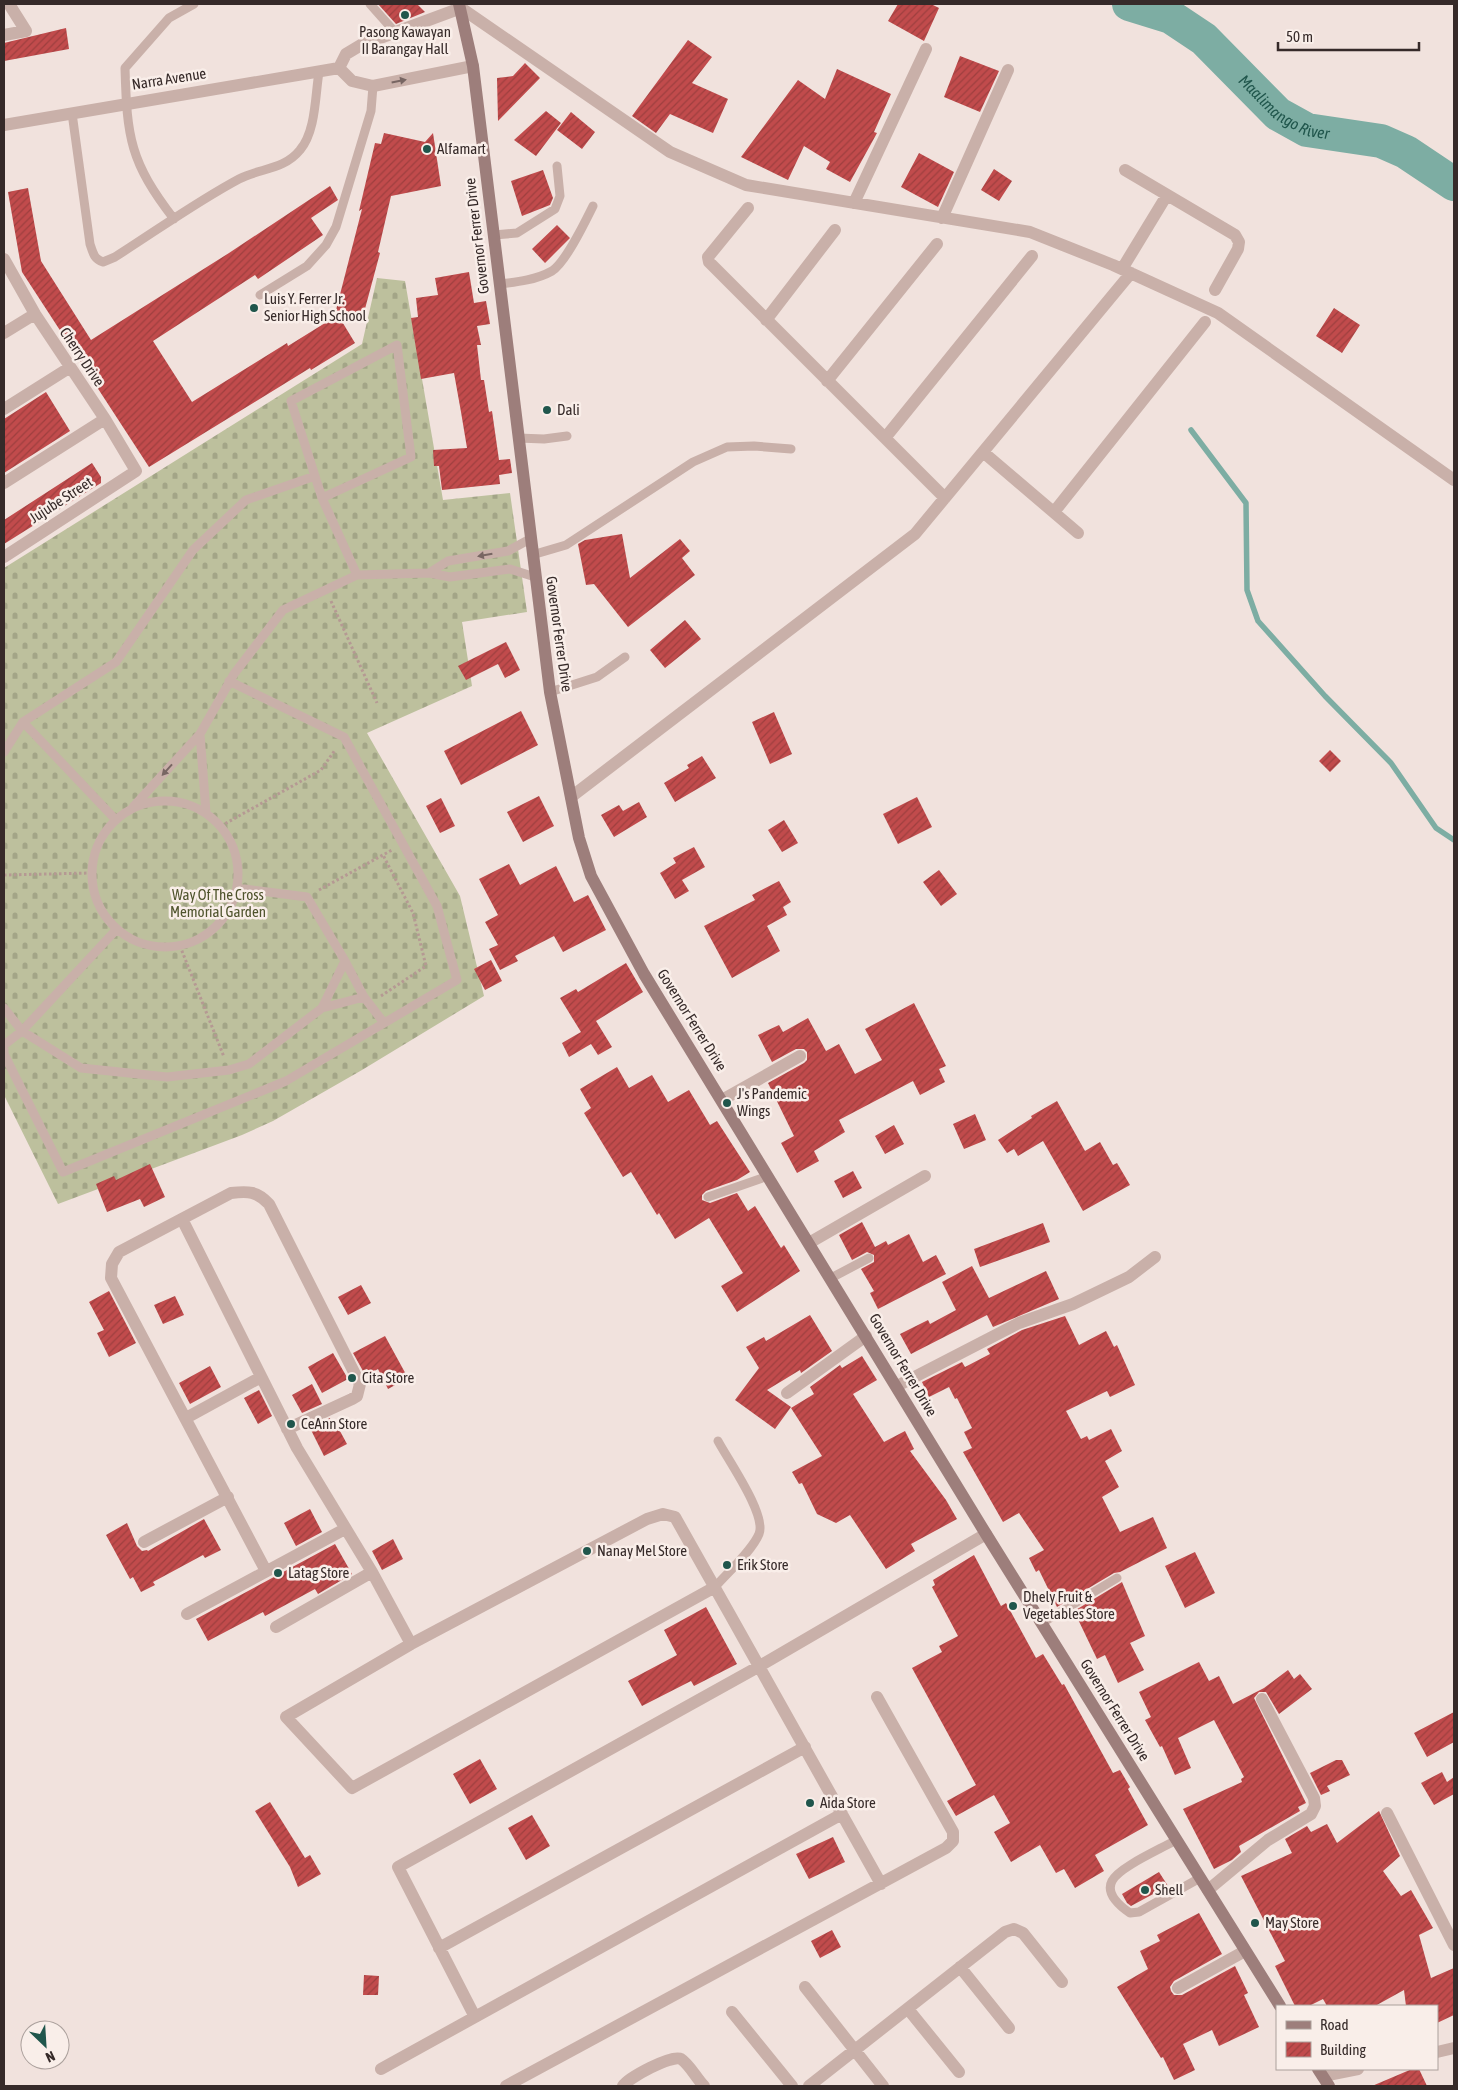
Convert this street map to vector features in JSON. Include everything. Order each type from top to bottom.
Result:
[{"type":"main road","name":"Governor Ferrer Drive","points":[[460,6],[472,66],[550,692],[579,838],[591,876],[644,974],[986,1534],[1279,2005]]},
{"type":"street","points":[[4,35],[26,31],[9,4]]},
{"type":"street","points":[[472,66],[372,86],[352,81],[339,68],[346,54],[361,45],[460,6],[670,152],[746,185],[1030,232],[1126,271],[1218,312],[1454,480]]},
{"type":"street","points":[[854,203],[926,49]]},
{"type":"street","name":"Narra Avenue","points":[[4,125],[126,102],[339,68]]},
{"type":"street","points":[[942,218],[1008,70]]},
{"type":"street","points":[[1125,170],[1235,236],[1239,242],[1238,249],[1215,290]]},
{"type":"street","points":[[571,797],[915,534],[983,452],[1126,271],[1167,196]]},
{"type":"street","points":[[748,208],[708,257],[714,268],[945,498]]},
{"type":"street","points":[[766,320],[835,230]]},
{"type":"street","points":[[827,380],[937,244]]},
{"type":"street","points":[[885,438],[1032,256]]},
{"type":"street","name":"Cherry Drive","points":[[4,259],[35,314],[69,368],[105,419],[136,471]]},
{"type":"street","points":[[4,333],[35,314]]},
{"type":"street","points":[[1054,512],[1205,322]]},
{"type":"street","points":[[4,409],[69,368]]},
{"type":"street","points":[[4,484],[105,419]]},
{"type":"street","points":[[983,452],[1078,533]]},
{"type":"street","name":"Jujube Street","points":[[4,557],[136,471]]},
{"type":"street","points":[[722,1100],[800,1056]]},
{"type":"street","points":[[809,1243],[925,1176]]},
{"type":"street","points":[[266,1571],[112,1278],[112,1264],[120,1252],[231,1193],[248,1191],[261,1196],[269,1204],[359,1379],[361,1388],[357,1396],[352,1399],[287,1429]]},
{"type":"street","points":[[182,1219],[287,1429],[372,1572],[411,1644]]},
{"type":"street","points":[[897,1386],[1019,1323],[1072,1304],[1121,1281],[1155,1257]]},
{"type":"street","points":[[787,1393],[866,1336]]},
{"type":"street","points":[[186,1418],[261,1377]]},
{"type":"street","points":[[144,1542],[228,1497]]},
{"type":"street","points":[[715,1587],[352,1788],[286,1717],[411,1644],[647,1519],[663,1514],[675,1517],[715,1587],[758,1667],[881,1884]]},
{"type":"street","points":[[187,1614],[346,1529]]},
{"type":"street","points":[[475,2017],[398,1868],[758,1667],[986,1534]]},
{"type":"street","points":[[276,1628],[372,1572]]},
{"type":"street","points":[[506,2086],[881,1884],[946,1848],[953,1841],[953,1832],[877,1697]]},
{"type":"street","points":[[1208,1890],[1268,1840],[1311,1814],[1315,1806],[1314,1798],[1262,1699]]},
{"type":"street","points":[[439,1948],[805,1747]]},
{"type":"street","points":[[1387,1813],[1454,1946]]},
{"type":"street","points":[[381,2069],[842,1814]]},
{"type":"street","points":[[809,2086],[1005,1932],[1014,1929],[1023,1933],[1062,1982]]},
{"type":"street","points":[[1178,1988],[1245,1951]]},
{"type":"street","points":[[960,1967],[1009,2028]]},
{"type":"street","points":[[805,1987],[883,2086]]},
{"type":"street","points":[[908,2009],[960,2072]]},
{"type":"street","points":[[732,2012],[792,2086]]},
{"type":"street","points":[[1438,2052],[1454,2048]]},
{"type":"street","points":[[623,2086],[630,2079],[673,2058],[681,2059],[704,2086]]},
{"type":"street","points":[[1324,2077],[1354,2070]]},
{"type":"lane","points":[[174,219],[158,199],[139,166],[127,126],[125,68],[169,18],[194,4]]},
{"type":"lane","points":[[370,4],[394,31]]},
{"type":"lane","points":[[72,113],[90,244],[97,260],[108,261],[242,178],[277,168],[297,154],[302,149],[310,125],[319,72]]},
{"type":"lane","points":[[260,295],[307,266],[326,245],[336,227],[371,111],[372,86]]},
{"type":"lane","points":[[494,235],[518,233],[555,209],[560,196],[557,166]]},
{"type":"lane","points":[[500,284],[526,281],[553,270],[571,247],[593,206]]},
{"type":"lane","points":[[322,498],[410,457],[397,346],[291,401],[322,498],[357,575]]},
{"type":"lane","points":[[518,438],[544,439],[567,436]]},
{"type":"lane","points":[[532,555],[566,545],[693,462],[727,447],[754,446],[791,449]]},
{"type":"lane","points":[[4,752],[22,722],[116,662],[193,550],[246,500],[315,476]]},
{"type":"lane","points":[[429,573],[448,561],[508,551],[530,539]]},
{"type":"lane","points":[[133,807],[158,800],[179,801],[206,812],[221,826],[232,843],[238,865],[237,888],[234,900],[218,924],[196,941],[164,948],[139,944],[116,930],[97,906],[90,873],[95,849],[115,819],[133,807],[200,734],[229,682],[283,610],[325,588],[357,575],[429,573],[450,578],[510,569],[535,577]]},
{"type":"lane","points":[[550,692],[597,677],[625,657]]},
{"type":"lane","points":[[116,930],[22,1031],[4,1045],[4,1054],[63,1172],[286,1081],[457,980],[437,906],[344,737],[229,682]]},
{"type":"lane","points":[[22,722],[115,819]]},
{"type":"lane","points":[[200,734],[206,812]]},
{"type":"lane","points":[[237,888],[307,897],[367,1000],[384,1023]]},
{"type":"lane","points":[[4,1008],[22,1031],[81,1068],[167,1077],[229,1070],[250,1064],[322,1008],[345,961]]},
{"type":"lane","points":[[322,1008],[367,1000]]},
{"type":"lane","points":[[708,1198],[768,1176]]},
{"type":"lane","points":[[831,1278],[869,1258]]},
{"type":"lane","points":[[715,1587],[755,1542],[760,1533],[760,1522],[740,1480],[718,1441]]},
{"type":"lane","points":[[1042,1622],[1117,1578]]},
{"type":"lane","points":[[1176,1840],[1120,1872],[1112,1882],[1111,1891],[1115,1900],[1130,1913],[1139,1912],[1200,1878]]},
{"type":"path","points":[[325,588],[377,703]]},
{"type":"path","points":[[221,826],[321,770],[344,737]]},
{"type":"path","points":[[307,897],[403,844]]},
{"type":"path","points":[[367,1000],[426,966],[413,913],[383,855]]},
{"type":"path","points":[[4,875],[90,873]]},
{"type":"path","points":[[180,946],[229,1070]]},
{"type":"green space","name":"Way Of The Cross Memorial Garden","points":[[377,278],[405,281],[443,500],[510,493],[527,612],[462,622],[472,686],[367,733],[460,896],[484,996],[273,1121],[242,1135],[58,1204],[4,1095],[4,568],[362,344]]},
{"type":"building","name":"Pasong Kawayan II Barangay Hall","points":[[378,4],[417,4],[425,12],[396,24]]},
{"type":"building","points":[[898,4],[931,4],[939,8],[924,41],[888,21]]},
{"type":"building","points":[[66,28],[69,49],[4,61],[4,43]]},
{"type":"building","points":[[688,40],[712,57],[692,83],[728,99],[713,133],[670,114],[656,133],[632,116]]},
{"type":"building","points":[[960,56],[999,71],[980,112],[944,97]]},
{"type":"building","points":[[525,63],[540,78],[498,121],[497,78],[513,76]]},
{"type":"building","points":[[837,69],[891,94],[874,132],[877,133],[850,182],[826,169],[830,162],[804,146],[788,180],[741,157],[798,80],[825,99]]},
{"type":"building","points":[[546,111],[561,123],[536,156],[514,140]]},
{"type":"building","points":[[571,112],[595,132],[582,149],[557,130]]},
{"type":"building","points":[[384,133],[425,142],[433,133],[441,186],[391,196],[378,252],[380,253],[362,320],[335,314],[362,209],[359,211],[375,143],[381,144]]},
{"type":"building","points":[[919,153],[954,172],[938,207],[901,187]]},
{"type":"building","points":[[994,169],[1012,181],[999,201],[981,190]]},
{"type":"building","points":[[543,170],[553,198],[550,205],[522,216],[511,181]]},
{"type":"building","points":[[330,186],[338,200],[311,218],[323,235],[258,279],[255,275],[153,341],[192,402],[287,343],[288,346],[338,315],[355,343],[311,370],[310,368],[149,467],[22,272],[8,192],[28,188],[41,261],[91,340],[229,253]]},
{"type":"building","points":[[557,225],[570,238],[545,263],[532,249]]},
{"type":"building","points":[[469,272],[474,303],[486,301],[490,324],[477,326],[481,345],[477,345],[481,380],[484,380],[489,412],[492,411],[499,460],[510,459],[512,473],[499,475],[500,484],[442,490],[439,466],[434,466],[433,450],[467,448],[454,373],[421,379],[411,318],[418,317],[416,298],[438,295],[435,278]]},
{"type":"building","points":[[1334,308],[1360,325],[1342,353],[1316,336]]},
{"type":"building","points":[[46,392],[70,431],[4,473],[4,419]]},
{"type":"building","points":[[92,463],[101,477],[101,483],[4,544],[4,520]]},
{"type":"building","points":[[622,534],[630,578],[680,539],[690,551],[682,558],[695,575],[628,627],[594,584],[586,585],[578,544],[585,540]]},
{"type":"building","points":[[685,620],[701,639],[665,668],[650,650]]},
{"type":"building","points":[[506,642],[520,670],[505,678],[498,664],[466,680],[458,666]]},
{"type":"building","points":[[521,711],[538,745],[461,785],[444,751]]},
{"type":"building","points":[[774,712],[792,754],[770,764],[752,722]]},
{"type":"building","points":[[1330,750],[1341,761],[1330,772],[1319,761]]},
{"type":"building","points":[[702,756],[716,778],[675,802],[664,783],[689,768],[687,765]]},
{"type":"building","points":[[539,796],[554,826],[523,842],[507,812]]},
{"type":"building","points":[[917,797],[932,827],[898,844],[883,814]]},
{"type":"building","points":[[441,798],[455,826],[440,833],[426,806]]},
{"type":"building","points":[[639,802],[647,817],[614,837],[601,815],[619,805],[623,811]]},
{"type":"building","points":[[784,820],[798,843],[782,852],[768,830]]},
{"type":"building","points":[[694,847],[705,867],[682,880],[689,891],[675,899],[660,873],[676,863],[673,858]]},
{"type":"building","points":[[509,864],[520,885],[556,866],[574,902],[588,895],[606,930],[563,952],[554,936],[515,956],[518,961],[500,970],[489,949],[498,945],[485,922],[498,915],[479,879]]},
{"type":"building","points":[[939,870],[957,894],[941,906],[923,882]]},
{"type":"building","points":[[779,881],[791,902],[783,907],[787,915],[767,926],[780,951],[732,978],[704,926],[755,900],[752,895]]},
{"type":"building","points":[[491,960],[502,981],[485,990],[474,969]]},
{"type":"building","points":[[626,963],[643,992],[596,1021],[612,1047],[598,1055],[591,1044],[569,1057],[562,1043],[581,1032],[560,998],[576,989],[578,992]]},
{"type":"building","points":[[914,1003],[946,1066],[939,1069],[945,1082],[920,1095],[913,1081],[839,1120],[845,1132],[814,1151],[819,1161],[797,1173],[781,1143],[794,1136],[768,1083],[804,1063],[807,1060],[807,1052],[804,1049],[796,1049],[772,1062],[758,1035],[779,1025],[783,1032],[808,1018],[826,1051],[839,1044],[855,1074],[882,1060],[865,1029]]},
{"type":"building","points":[[617,1067],[629,1088],[652,1075],[668,1102],[689,1090],[710,1125],[717,1121],[750,1172],[737,1180],[706,1191],[702,1195],[702,1200],[710,1203],[737,1193],[748,1211],[755,1206],[781,1248],[784,1245],[800,1271],[737,1312],[721,1286],[743,1273],[709,1218],[675,1239],[659,1213],[657,1215],[631,1172],[623,1177],[584,1113],[591,1108],[580,1089]]},
{"type":"building","points":[[1057,1101],[1085,1151],[1100,1142],[1113,1165],[1117,1163],[1130,1185],[1083,1211],[1043,1141],[1018,1156],[1014,1149],[1007,1153],[998,1140],[1032,1118],[1031,1116]]},
{"type":"building","points":[[975,1114],[986,1140],[964,1149],[953,1124]]},
{"type":"building","points":[[894,1125],[904,1144],[885,1154],[875,1136]]},
{"type":"building","points":[[150,1164],[165,1197],[144,1207],[140,1199],[107,1212],[96,1184],[114,1176],[116,1180]]},
{"type":"building","points":[[853,1171],[862,1188],[843,1198],[834,1181]]},
{"type":"building","points":[[862,1222],[875,1247],[886,1241],[888,1245],[909,1234],[923,1262],[936,1255],[946,1274],[878,1309],[870,1293],[874,1291],[861,1269],[874,1262],[874,1255],[867,1252],[852,1260],[839,1235]]},
{"type":"building","points":[[1043,1223],[1050,1242],[980,1267],[974,1249]]},
{"type":"building","points":[[972,1266],[989,1298],[1046,1271],[1059,1299],[993,1327],[987,1315],[911,1354],[900,1334],[928,1320],[930,1324],[956,1310],[942,1282]]},
{"type":"building","points":[[361,1285],[371,1303],[348,1315],[338,1297]]},
{"type":"building","points":[[109,1291],[136,1343],[109,1357],[97,1333],[104,1330],[89,1302]]},
{"type":"building","points":[[175,1296],[184,1315],[163,1324],[154,1305]]},
{"type":"building","points":[[810,1315],[832,1351],[801,1373],[800,1370],[767,1390],[791,1407],[775,1429],[735,1400],[759,1368],[746,1347],[764,1337],[766,1341]]},
{"type":"building","points":[[1065,1316],[1079,1345],[1106,1331],[1114,1347],[1117,1345],[1135,1385],[1110,1397],[1107,1391],[1066,1411],[1081,1439],[1087,1436],[1089,1440],[1111,1429],[1122,1451],[1105,1461],[1119,1487],[1102,1497],[1120,1532],[1153,1517],[1167,1548],[1120,1572],[1114,1573],[1057,1607],[1039,1570],[1036,1572],[1029,1558],[1044,1550],[1019,1513],[1003,1522],[963,1452],[972,1448],[964,1432],[972,1428],[957,1398],[955,1399],[949,1387],[929,1397],[922,1382],[962,1362],[965,1367],[990,1354],[987,1349],[1022,1330]]},
{"type":"building","points":[[385,1336],[408,1378],[388,1389],[378,1369],[369,1374],[367,1369],[363,1371],[353,1353]]},
{"type":"building","points":[[333,1353],[348,1379],[322,1393],[308,1367]]},
{"type":"building","points":[[862,1356],[877,1380],[853,1394],[884,1442],[905,1431],[914,1449],[910,1451],[946,1500],[957,1519],[911,1544],[915,1551],[886,1569],[850,1515],[836,1523],[817,1514],[802,1483],[799,1484],[792,1472],[822,1456],[791,1408],[814,1394],[810,1387],[840,1365],[842,1368]]},
{"type":"building","points":[[210,1366],[221,1387],[190,1404],[179,1383]]},
{"type":"building","points":[[312,1384],[322,1404],[302,1413],[292,1395]]},
{"type":"building","points":[[259,1390],[272,1416],[258,1424],[244,1398]]},
{"type":"building","points":[[330,1418],[331,1422],[334,1420],[347,1444],[324,1456],[310,1428]]},
{"type":"building","points":[[310,1509],[322,1532],[296,1546],[284,1523]]},
{"type":"building","points":[[204,1519],[221,1550],[205,1558],[203,1555],[153,1582],[155,1585],[141,1592],[133,1577],[130,1579],[106,1535],[127,1523],[137,1546],[142,1551],[148,1551]]},
{"type":"building","points":[[393,1539],[403,1559],[382,1570],[372,1551]]},
{"type":"building","points":[[335,1544],[352,1574],[318,1594],[315,1589],[265,1616],[263,1612],[208,1641],[196,1619]]},
{"type":"building","points":[[1195,1552],[1215,1593],[1185,1608],[1165,1566]]},
{"type":"building","points":[[974,1555],[1001,1606],[1006,1603],[1036,1658],[1043,1654],[1062,1685],[1064,1684],[1113,1773],[1120,1770],[1148,1825],[1095,1855],[1104,1871],[1075,1888],[1064,1869],[1056,1873],[1040,1845],[1011,1862],[994,1832],[1010,1823],[994,1795],[956,1816],[947,1801],[976,1785],[912,1668],[942,1652],[939,1646],[958,1636],[932,1587],[935,1585],[933,1580]]},
{"type":"building","points":[[1122,1582],[1145,1636],[1130,1643],[1144,1670],[1118,1683],[1105,1655],[1097,1659],[1074,1611]]},
{"type":"building","points":[[706,1607],[737,1664],[694,1686],[691,1681],[642,1706],[628,1681],[677,1655],[664,1630]]},
{"type":"building","points":[[1199,1662],[1209,1681],[1219,1676],[1233,1704],[1264,1688],[1288,1670],[1294,1679],[1300,1674],[1312,1689],[1279,1714],[1266,1692],[1259,1692],[1254,1698],[1306,1803],[1298,1807],[1300,1811],[1239,1846],[1241,1852],[1232,1860],[1214,1869],[1183,1809],[1242,1782],[1241,1779],[1244,1777],[1214,1720],[1178,1738],[1191,1768],[1175,1775],[1162,1746],[1160,1747],[1145,1720],[1151,1717],[1139,1692]]},
{"type":"building","points":[[1454,1712],[1454,1742],[1427,1757],[1414,1733]]},
{"type":"building","points":[[480,1759],[497,1789],[470,1804],[453,1774]]},
{"type":"building","points":[[1336,1760],[1342,1760],[1350,1775],[1327,1786],[1330,1791],[1321,1795],[1310,1773]]},
{"type":"building","points":[[1442,1772],[1447,1782],[1454,1777],[1454,1794],[1434,1805],[1421,1783]]},
{"type":"building","points":[[270,1802],[305,1858],[310,1855],[321,1874],[298,1887],[290,1867],[255,1811]]},
{"type":"building","points":[[1379,1811],[1400,1856],[1383,1871],[1401,1896],[1411,1890],[1433,1928],[1419,1935],[1431,1978],[1454,1968],[1454,2015],[1438,2023],[1438,2005],[1406,2005],[1404,1990],[1377,2005],[1326,2005],[1323,1999],[1311,2005],[1294,2005],[1275,1966],[1285,1961],[1241,1876],[1292,1853],[1285,1839],[1307,1826],[1311,1832],[1327,1824],[1337,1843]]},
{"type":"building","points":[[532,1815],[550,1846],[526,1860],[508,1828]]},
{"type":"building","points":[[833,1837],[845,1862],[809,1879],[796,1854]]},
{"type":"building","name":"Shell","points":[[1159,1872],[1168,1886],[1131,1906],[1127,1903],[1122,1894]]},
{"type":"building","points":[[1199,1913],[1222,1954],[1174,1981],[1170,1987],[1171,1991],[1174,1995],[1182,1995],[1235,1966],[1248,1993],[1244,1995],[1259,2027],[1219,2046],[1212,2030],[1183,2044],[1195,2070],[1174,2080],[1163,2057],[1161,2058],[1117,1987],[1148,1969],[1140,1951],[1160,1941],[1157,1935]]},
{"type":"building","points":[[832,1930],[841,1947],[820,1958],[811,1941]]},
{"type":"building","points":[[364,1975],[379,1976],[378,1995],[363,1995]]},
{"type":"building","points":[[1410,2070],[1419,2070],[1427,2086],[1372,2086]]},
{"type":"waterway","name":"Maalimango River","points":[[1129,4],[1171,17],[1204,39],[1278,114],[1307,130],[1381,141],[1406,152],[1454,184]]},
{"type":"waterway","points":[[1191,430],[1246,503],[1247,590],[1258,621],[1325,696],[1391,763],[1436,828],[1454,840]]},
{"type":"place","name":"Pasong Kawayan II Barangay Hall","points":[[405,15]]},
{"type":"place","name":"Alfamart","points":[[427,149]]},
{"type":"place","name":"Luis Y. Ferrer Jr. Senior High School","points":[[254,308]]},
{"type":"place","name":"Dali","points":[[547,410]]},
{"type":"place","name":"J's Pandemic Wings","points":[[727,1103]]},
{"type":"place","name":"Cita Store","points":[[352,1378]]},
{"type":"place","name":"CeAnn Store","points":[[291,1424]]},
{"type":"place","name":"Nanay Mel Store","points":[[587,1551]]},
{"type":"place","name":"Erik Store","points":[[727,1565]]},
{"type":"place","name":"Latag Store","points":[[278,1573]]},
{"type":"place","name":"Dhely Fruit & Vegetables Store","points":[[1013,1606]]},
{"type":"place","name":"Aida Store","points":[[810,1803]]},
{"type":"place","name":"Shell","points":[[1145,1890]]},
{"type":"place","name":"May Store","points":[[1255,1923]]}]
